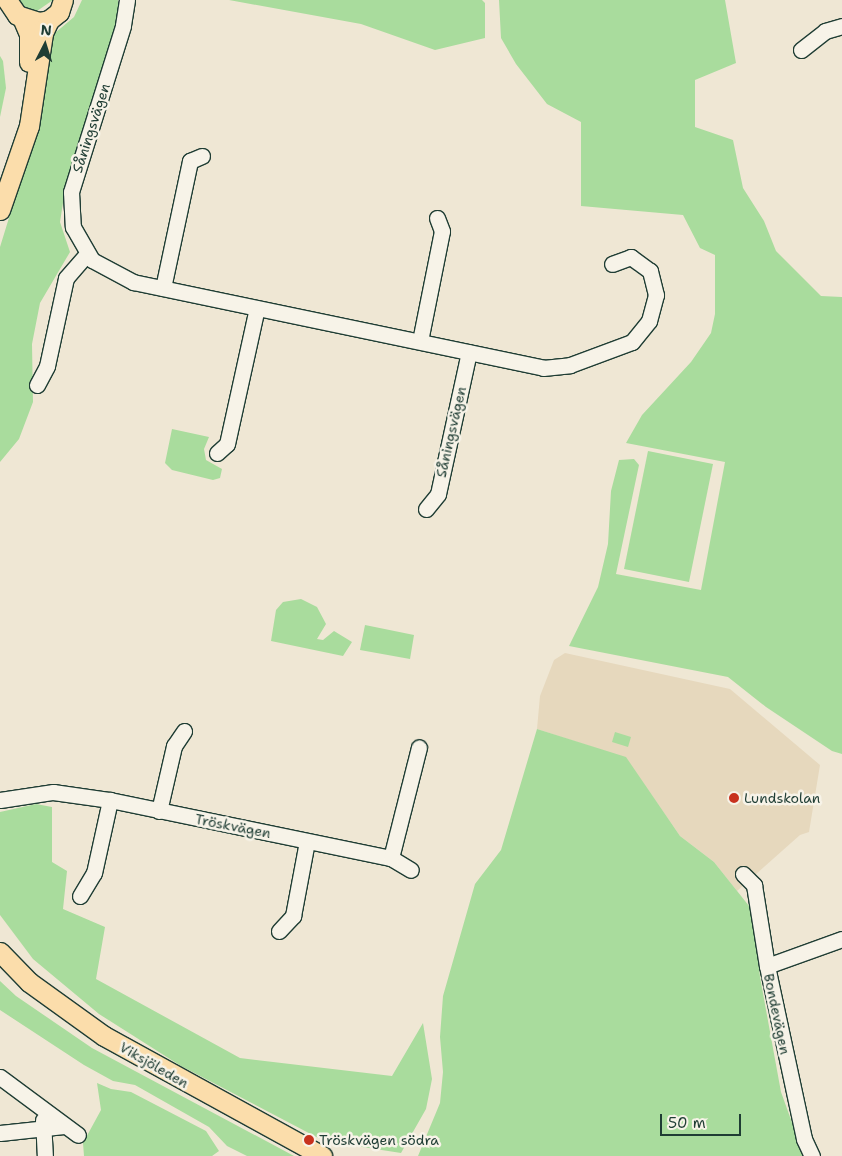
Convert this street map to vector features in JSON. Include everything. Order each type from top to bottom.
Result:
[{"type":"main road","points":[[0,210],[29,126],[43,33],[49,20],[59,12],[63,0]]},
{"type":"main road","points":[[12,12],[49,20]]},
{"type":"main road","points":[[6,191],[31,52],[12,12]]},
{"type":"main road","name":"Viksjöleden","points":[[0,952],[29,982],[104,1036],[322,1156]]},
{"type":"street","name":"Såningsvägen","points":[[86,255],[73,227],[71,192],[122,31],[127,0]]},
{"type":"street","points":[[801,50],[825,30],[842,26]]},
{"type":"street","points":[[163,288],[190,161],[202,156]]},
{"type":"street","points":[[420,341],[442,231],[437,218]]},
{"type":"street","points":[[37,385],[46,366],[66,278],[86,255],[133,282],[543,368],[570,365],[632,342],[649,321],[656,295],[650,271],[631,257],[612,264]]},
{"type":"street","points":[[217,453],[227,444],[256,308]]},
{"type":"street","name":"Såningsvägen","points":[[426,509],[438,494],[469,352]]},
{"type":"street","points":[[159,811],[174,746],[184,731]]},
{"type":"street","points":[[390,858],[419,747]]},
{"type":"street","name":"Tröskvägen","points":[[0,800],[53,792],[110,800],[390,858],[412,870]]},
{"type":"street","points":[[80,896],[94,873],[110,800]]},
{"type":"street","points":[[279,931],[293,916],[307,841]]},
{"type":"street","name":"Bondevägen","points":[[743,874],[754,885],[767,966],[804,1139],[812,1156]]},
{"type":"street","points":[[767,966],[842,939]]},
{"type":"street","points":[[0,1077],[78,1135]]},
{"type":"street","points":[[43,1110],[45,1156]]},
{"type":"street","points":[[0,1133],[43,1130],[64,1126]]},
{"type":"shaded area","name":"Lundskolan","points":[[565,653],[730,689],[820,765],[809,832],[800,835],[737,891],[714,862],[680,836],[626,758],[537,729],[540,696],[554,660]]},
{"type":"green space","points":[[16,0],[53,0],[37,11],[23,8]]},
{"type":"green space","points":[[82,0],[118,0],[118,21],[65,190],[60,222],[70,252],[40,303],[32,344],[33,402],[19,439],[0,462],[0,247],[32,143],[49,38],[74,17]]},
{"type":"green space","points":[[229,0],[482,0],[485,3],[485,38],[435,50],[361,24]]},
{"type":"green space","points":[[499,0],[725,0],[736,63],[695,80],[695,127],[733,140],[743,188],[764,221],[776,251],[821,296],[842,297],[842,754],[832,751],[766,707],[728,677],[569,646],[598,587],[608,544],[611,491],[619,460],[634,459],[639,465],[616,574],[701,590],[725,462],[626,443],[642,415],[691,362],[711,333],[715,314],[715,255],[700,248],[683,215],[581,206],[581,122],[547,104],[516,64],[501,38]]},
{"type":"green space","points":[[0,56],[3,61],[6,88],[0,117]]},
{"type":"green space","points":[[172,429],[209,437],[204,449],[206,460],[222,469],[220,478],[213,480],[172,470],[165,463]]},
{"type":"green space","points":[[648,451],[713,464],[689,582],[624,569]]},
{"type":"green space","points":[[301,599],[317,607],[326,624],[317,639],[323,640],[334,631],[352,642],[343,656],[271,641],[276,610],[283,602]]},
{"type":"green space","points":[[365,625],[414,635],[410,659],[360,650]]},
{"type":"green space","points":[[537,729],[626,757],[680,836],[714,862],[753,911],[760,977],[781,1092],[804,1156],[418,1156],[440,1103],[443,1072],[440,1037],[443,996],[475,884],[501,850]]},
{"type":"green space","points":[[615,732],[631,737],[628,747],[612,742]]},
{"type":"green space","points":[[36,804],[52,807],[52,862],[67,871],[63,909],[105,927],[96,979],[240,1058],[392,1076],[423,1023],[432,1079],[426,1109],[401,1153],[324,1141],[181,1066],[99,1014],[33,959],[0,915],[0,812]]},
{"type":"green space","points":[[0,981],[16,996],[92,1048],[294,1156],[247,1156],[227,1146],[209,1127],[135,1085],[113,1081],[84,1065],[0,1010]]},
{"type":"green space","points":[[97,1083],[111,1089],[131,1092],[206,1131],[219,1151],[212,1156],[84,1156],[83,1143],[101,1110]]},
{"type":"place","name":"Lundskolan","points":[[734,798]]},
{"type":"place","name":"Tröskvägen södra","points":[[309,1140]]}]
